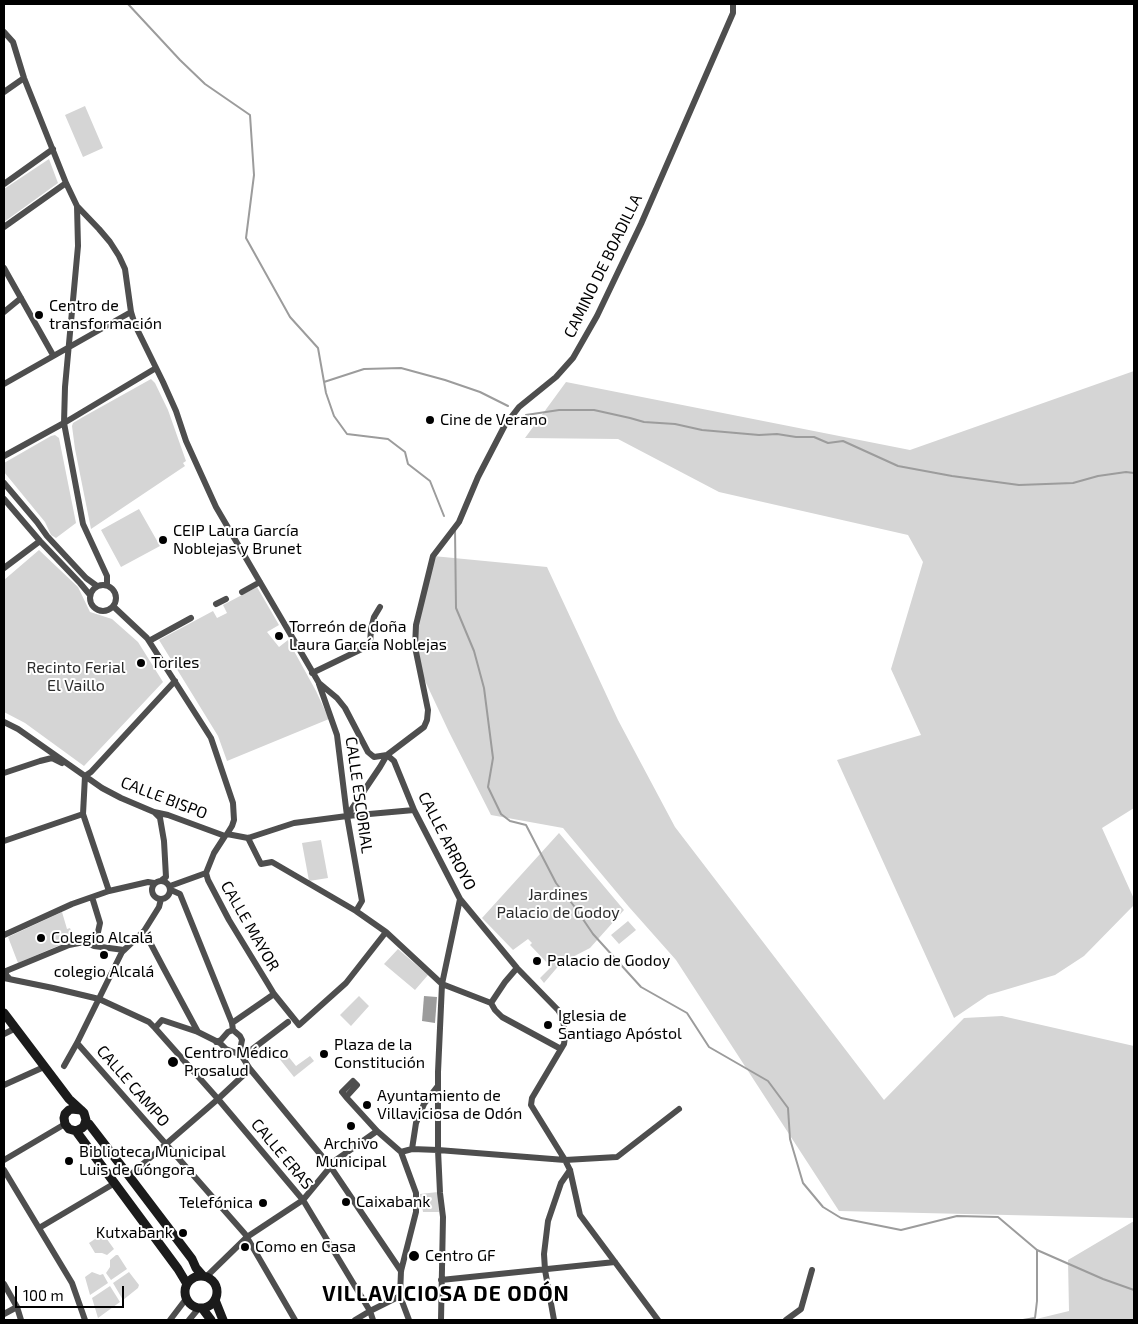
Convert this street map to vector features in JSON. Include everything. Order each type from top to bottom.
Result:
[{"type":"street","name":"CAMINO DE BOADILLA","points":[[387,755],[424,727],[428,720],[428,710],[415,647],[416,624],[433,556],[459,522],[478,477],[505,425],[519,407],[556,377],[573,358],[597,316],[641,224],[733,13],[733,4]]},
{"type":"street","points":[[4,32],[13,42],[24,78],[77,206],[110,242],[125,269],[131,312],[135,325],[176,411],[190,449],[216,507],[319,683],[341,703],[368,752],[374,757],[378,772]]},
{"type":"street","points":[[4,92],[24,78]]},
{"type":"street","points":[[4,184],[53,149]]},
{"type":"street","points":[[4,228],[66,183]]},
{"type":"street","points":[[77,206],[78,246],[64,423],[83,524],[107,576],[107,585]]},
{"type":"street","points":[[4,268],[53,355]]},
{"type":"street","points":[[4,312],[21,298]]},
{"type":"street","points":[[4,384],[131,312]]},
{"type":"street","points":[[4,456],[64,423],[156,368]]},
{"type":"street","points":[[4,483],[47,536],[86,578],[97,586]]},
{"type":"street","points":[[4,499],[90,595]]},
{"type":"street","points":[[4,568],[40,541]]},
{"type":"street","points":[[242,592],[260,582]]},
{"type":"street","points":[[107,585],[112,587],[117,597],[114,607],[105,612],[95,609],[90,600],[90,595],[91,591],[97,586],[107,585]]},
{"type":"street","points":[[216,604],[226,600]]},
{"type":"street","name":"CALLE MAYOR","points":[[114,607],[149,641],[211,738],[234,803],[234,820],[214,853],[206,873],[208,880],[229,920],[274,994],[299,1025],[346,984],[386,932]]},
{"type":"street","points":[[312,672],[368,646],[370,644],[374,617],[380,608]]},
{"type":"street","points":[[149,641],[191,618]]},
{"type":"street","points":[[108,891],[83,814],[85,776],[91,772],[175,681]]},
{"type":"street","name":"CALLE ESCORIAL","points":[[319,683],[337,735],[347,816],[362,901],[356,911]]},
{"type":"street","name":"CALLE BISPO","points":[[4,723],[18,729],[102,788],[121,798],[154,812],[226,835],[248,838]]},
{"type":"street","points":[[374,757],[387,755]]},
{"type":"street","points":[[347,816],[378,772],[387,755]]},
{"type":"street","name":"CALLE ARROYO","points":[[387,755],[394,761],[414,810],[460,899],[517,968],[558,1010],[563,1018],[566,1037],[532,1098],[531,1104],[565,1160]]},
{"type":"street","points":[[4,773],[40,760],[52,758],[76,769]]},
{"type":"street","points":[[414,810],[294,823],[248,838],[261,864],[272,862],[356,911],[386,932],[442,984],[491,1003],[502,1017],[561,1049]]},
{"type":"street","points":[[4,935],[47,915],[108,891],[148,882],[154,883],[166,878],[160,818],[154,812]]},
{"type":"street","points":[[4,841],[83,814]]},
{"type":"street","points":[[171,888],[206,873]]},
{"type":"street","points":[[162,880],[180,894],[232,1026],[242,1040],[241,1056],[330,1166],[401,1271]]},
{"type":"street","points":[[154,883],[152,888],[156,898],[166,898],[170,894],[171,888]]},
{"type":"street","points":[[7,978],[6,971],[69,945],[92,939],[98,932],[100,923],[92,897]]},
{"type":"street","points":[[64,1066],[122,952],[144,931],[159,907],[161,899]]},
{"type":"street","points":[[440,1320],[443,1217],[438,1150],[437,1087],[442,984],[460,899]]},
{"type":"street","points":[[144,931],[198,1032]]},
{"type":"street","points":[[84,942],[94,946],[124,950]]},
{"type":"street","points":[[491,1003],[517,968]]},
{"type":"street","name":"CALLE ERAS","points":[[7,978],[99,999],[149,1022],[218,1099],[303,1200],[370,1311],[373,1320]]},
{"type":"street","points":[[218,1042],[232,1026],[274,994]]},
{"type":"street","points":[[4,1012],[69,1099],[86,1116],[86,1123],[76,1131]]},
{"type":"street","points":[[155,1028],[162,1020],[198,1032],[241,1056]]},
{"type":"street","points":[[241,1056],[288,1022]]},
{"type":"street","points":[[4,1034],[16,1028]]},
{"type":"street","name":"CALLE CAMPO","points":[[77,1043],[247,1237],[295,1320]]},
{"type":"street","points":[[4,1085],[44,1066]]},
{"type":"street","points":[[129,1176],[250,1069]]},
{"type":"street","points":[[412,1149],[416,1123],[424,1104],[437,1087]]},
{"type":"street","points":[[346,1097],[377,1131],[401,1152],[416,1194],[416,1212],[401,1271],[400,1296],[409,1320]]},
{"type":"street","points":[[69,1099],[70,1110]]},
{"type":"street","points":[[81,1110],[76,1108],[70,1110],[64,1118],[65,1124],[69,1129],[76,1131],[187,1284]]},
{"type":"street","points":[[401,1152],[412,1149],[438,1150],[565,1160],[617,1157],[679,1109]]},
{"type":"street","points":[[86,1123],[89,1124],[129,1176],[204,1277]]},
{"type":"street","points":[[4,1160],[65,1124]]},
{"type":"street","points":[[204,1277],[247,1237],[303,1200],[336,1160],[377,1131]]},
{"type":"street","points":[[565,1160],[570,1170],[580,1215],[658,1320]]},
{"type":"street","points":[[4,1170],[72,1283],[85,1320]]},
{"type":"street","points":[[554,1320],[544,1270],[544,1254],[548,1221],[561,1183],[570,1170]]},
{"type":"street","points":[[39,1228],[115,1183]]},
{"type":"street","points":[[441,1280],[615,1262]]},
{"type":"street","points":[[786,1320],[801,1309],[812,1270]]},
{"type":"street","points":[[196,1277],[204,1277],[210,1279],[216,1286],[217,1295],[208,1307],[201,1308],[190,1303],[186,1298],[185,1291],[187,1284],[191,1280],[196,1277]]},
{"type":"street","points":[[4,1284],[17,1307],[21,1320]]},
{"type":"street","points":[[355,1320],[400,1296]]},
{"type":"street","points":[[170,1320],[186,1298]]},
{"type":"street","points":[[215,1300],[223,1320]]},
{"type":"street","points":[[4,1314],[17,1307]]},
{"type":"street","points":[[189,1320],[201,1308]]},
{"type":"street","points":[[201,1308],[211,1320]]},
{"type":"green space","points":[[85,106],[103,148],[83,157],[65,115]]},
{"type":"green space","points":[[49,159],[58,183],[4,222],[4,189]]},
{"type":"green space","points":[[1134,371],[1134,808],[1102,828],[1134,899],[1134,905],[1084,956],[1055,975],[988,995],[954,1018],[837,760],[921,735],[891,669],[923,562],[908,535],[719,492],[618,439],[525,438],[566,382],[910,450]]},
{"type":"green space","points":[[151,379],[155,383],[168,410],[186,461],[183,463],[185,466],[91,529],[75,449],[73,423]]},
{"type":"green space","points":[[55,435],[59,438],[76,523],[56,538],[51,535],[45,522],[4,472],[4,463]]},
{"type":"green space","points":[[139,509],[160,546],[121,567],[101,530]]},
{"type":"green space","name":"Recinto Ferial El Vaillo","points":[[39,550],[78,587],[90,612],[112,619],[138,642],[163,682],[84,766],[25,723],[4,712],[4,580]]},
{"type":"green space","points":[[433,556],[547,567],[618,720],[675,827],[884,1100],[964,1018],[1002,1016],[1134,1046],[1134,1218],[839,1211],[676,960],[563,828],[491,815],[419,668],[416,625]]},
{"type":"green space","points":[[257,587],[279,625],[267,632],[279,647],[288,640],[329,719],[227,761],[218,736],[159,640],[213,611],[217,618],[227,613],[223,605]]},
{"type":"green space","name":"Jardines Palacio de Godoy","points":[[559,833],[624,910],[590,948],[561,963],[544,983],[540,978],[551,967],[530,945],[532,943],[528,939],[513,950],[482,918]]},
{"type":"green space","points":[[321,840],[328,878],[309,881],[302,843]]},
{"type":"green space","name":"Colegio Alcalá","points":[[62,912],[67,929],[70,928],[74,939],[18,963],[8,937]]},
{"type":"green space","points":[[628,921],[636,930],[619,944],[611,935]]},
{"type":"green space","points":[[398,949],[428,975],[415,990],[384,964]]},
{"type":"green space","points":[[359,996],[369,1006],[351,1026],[340,1015]]},
{"type":"green space","points":[[284,1051],[296,1066],[310,1056],[314,1061],[294,1077],[278,1057]]},
{"type":"green space","points":[[438,1192],[439,1212],[423,1212],[420,1194]]},
{"type":"green space","points":[[1134,1221],[1134,1320],[1032,1320],[1069,1311],[1068,1260]]},
{"type":"green space","points":[[104,1235],[114,1249],[107,1255],[95,1253],[89,1243]]},
{"type":"green space","points":[[118,1255],[127,1269],[111,1280],[106,1273],[110,1267],[110,1260]]},
{"type":"green space","points":[[92,1272],[100,1275],[103,1274],[108,1283],[90,1295],[85,1277]]},
{"type":"green space","points":[[129,1272],[139,1285],[138,1288],[123,1300],[113,1283]]},
{"type":"green space","points":[[110,1286],[120,1302],[98,1318],[92,1298]]},
{"type":"shaded area","points":[[424,996],[437,997],[435,1023],[422,1021]]},
{"type":"waterway","points":[[128,4],[205,84],[250,115],[254,175],[246,238],[290,317],[318,348],[326,393],[334,416],[347,434],[388,439],[405,452],[408,464],[430,481],[444,516]]},
{"type":"waterway","points":[[324,382],[364,369],[401,368],[480,392],[508,406]]},
{"type":"waterway","points":[[526,415],[559,410],[594,410],[644,422],[675,424],[702,430],[814,437],[828,443],[843,441],[898,466],[952,476],[1019,485],[1073,483],[1098,476],[1126,472],[1134,473]]},
{"type":"waterway","points":[[455,529],[456,608],[474,651],[484,688],[493,758],[488,787],[501,814],[510,821],[526,825],[556,883],[593,934],[641,987],[687,1013],[709,1047],[768,1081],[788,1108],[790,1139],[803,1183],[823,1207],[841,1218],[901,1230],[957,1216],[998,1217],[1037,1250],[1103,1279],[1134,1290]]},
{"type":"waterway","points":[[1023,1320],[1035,1318],[1037,1250]]},
{"type":"place","name":"Centro de transformación","points":[[39,315]]},
{"type":"place","name":"Cine de Verano","points":[[430,420]]},
{"type":"place","name":"CEIP Laura García Noblejas y Brunet","points":[[163,540]]},
{"type":"place","name":"Torreón de doña Laura García Noblejas","points":[[279,636]]},
{"type":"place","name":"Toriles","points":[[141,663]]},
{"type":"place","name":"Colegio Alcalá","points":[[41,938]]},
{"type":"place","name":"colegio Alcalá","points":[[104,955]]},
{"type":"place","name":"Palacio de Godoy","points":[[537,961]]},
{"type":"place","name":"Iglesia de Santiago Apóstol","points":[[548,1025]]},
{"type":"place","name":"Plaza de la Constitución","points":[[324,1054]]},
{"type":"place","name":"Centro Médico Prosalud","points":[[173,1062]]},
{"type":"place","name":"Ayuntamiento de Villaviciosa de Odón","points":[[367,1105]]},
{"type":"place","name":"Archivo Municipal","points":[[351,1126]]},
{"type":"place","name":"Biblioteca Municipal Luis de Góngora","points":[[69,1161]]},
{"type":"place","name":"Caixabank","points":[[346,1202]]},
{"type":"place","name":"Telefónica","points":[[263,1203]]},
{"type":"place","name":"Kutxabank","points":[[183,1233]]},
{"type":"place","name":"Como en Casa","points":[[245,1247]]},
{"type":"place","name":"Centro GF","points":[[414,1256]]},
{"type":"district","name":"VILLAVICIOSA DE ODÓN","points":[[446,1294]]}]
